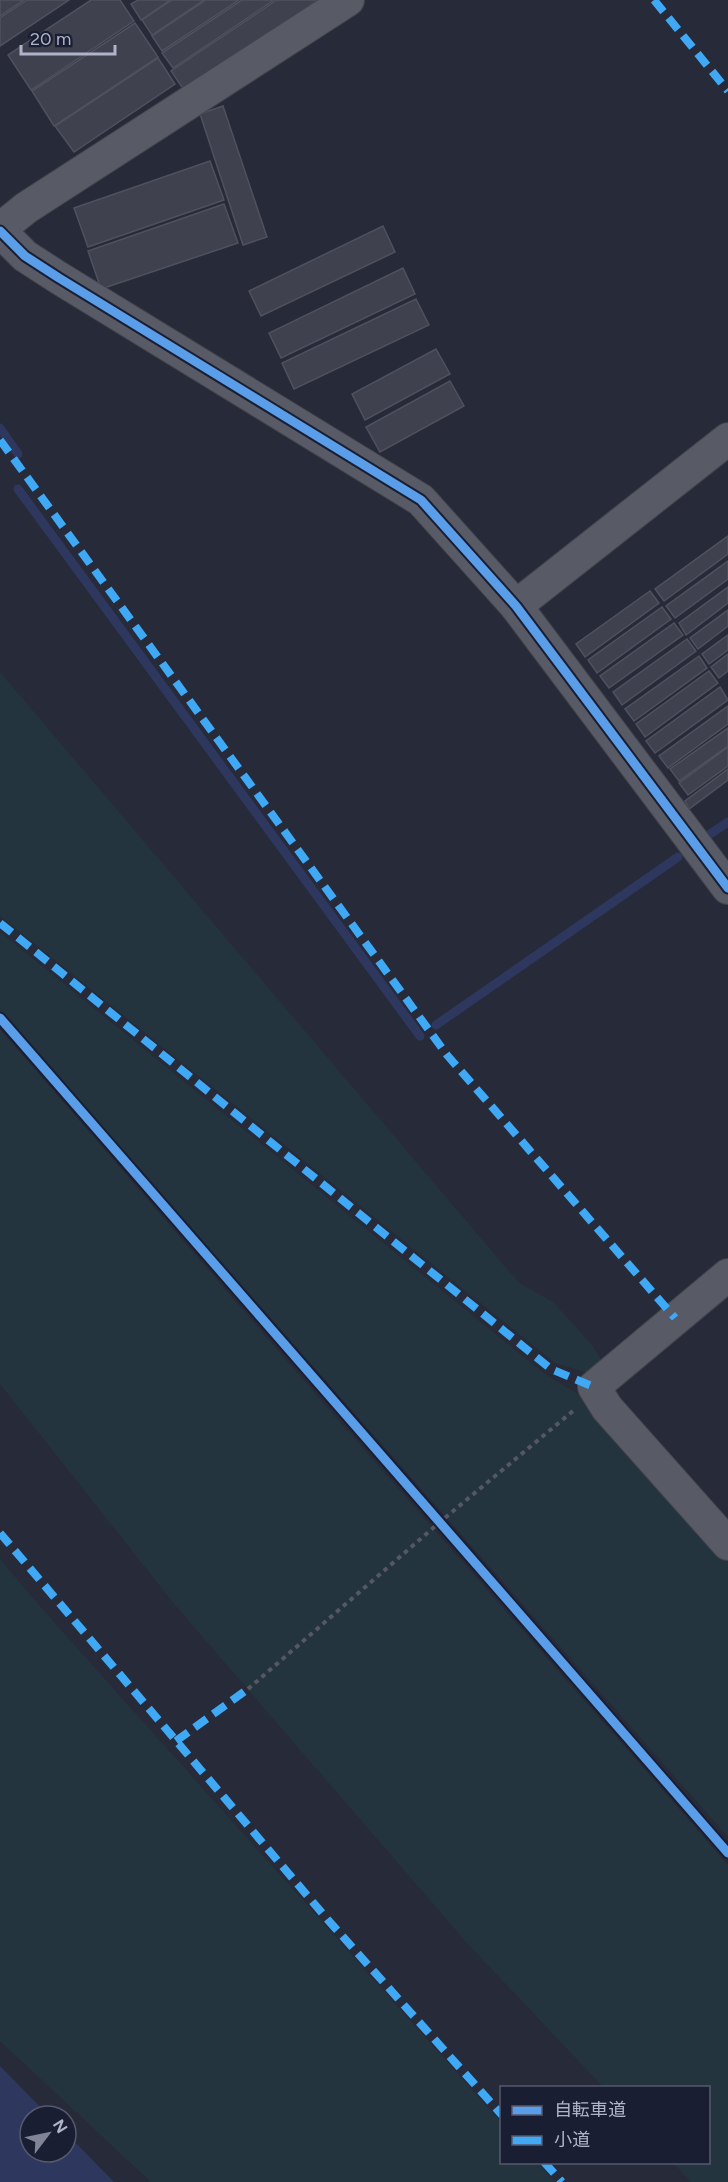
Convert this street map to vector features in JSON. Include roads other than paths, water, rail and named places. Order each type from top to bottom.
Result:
[{"type":"street","points":[[348,0],[26,208],[0,230],[25,256],[59,278],[421,500],[516,606],[728,888]]},
{"type":"street","points":[[516,606],[728,439]]},
{"type":"street","points":[[728,1275],[586,1396],[607,1408],[728,1544]]},
{"type":"water","points":[[0,2066],[37,2104],[18,2104],[18,2164],[78,2164],[78,2145],[114,2182],[0,2182]]},
{"type":"waterway","points":[[0,428],[18,454]]},
{"type":"waterway","points":[[18,489],[420,1036]]},
{"type":"waterway","points":[[710,834],[728,822]]},
{"type":"waterway","points":[[436,1025],[678,857]]}]
